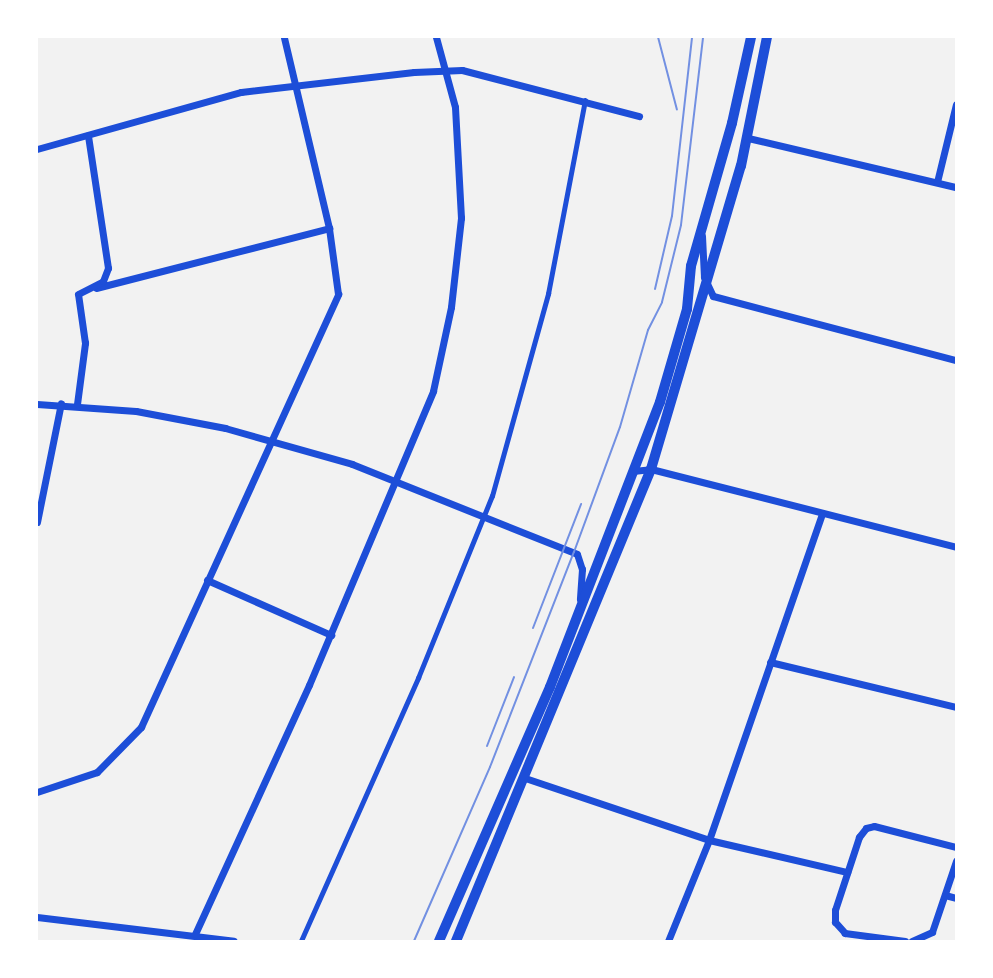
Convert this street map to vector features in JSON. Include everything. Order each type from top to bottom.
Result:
[{"type":"street","points":[[37,792],[97,772],[133,738],[158,694],[338,294],[329,228],[284,37]]},
{"type":"street","points":[[195,934],[331,635],[433,391],[458,259],[461,153],[447,71],[436,37]]},
{"type":"street","points":[[439,941],[578,615],[669,374],[702,228],[751,37]]},
{"type":"street","points":[[456,941],[651,469],[708,290],[748,138],[767,37]]},
{"type":"street","points":[[37,149],[199,102],[294,83],[447,71],[472,72],[639,116]]},
{"type":"street","points":[[937,182],[956,104]]},
{"type":"street","points":[[88,136],[107,268],[92,289]]},
{"type":"street","points":[[748,138],[956,187]]},
{"type":"street","points":[[77,404],[85,343],[78,294],[329,228]]},
{"type":"street","points":[[702,228],[708,290]]},
{"type":"street","points":[[708,290],[728,302],[956,360]]},
{"type":"street","points":[[37,404],[61,402],[136,411],[270,440],[397,481],[555,545],[580,559],[583,583],[578,615]]},
{"type":"street","points":[[37,522],[61,402]]},
{"type":"street","points":[[633,471],[651,469],[956,547]]},
{"type":"street","points":[[668,941],[709,840],[822,513]]},
{"type":"street","points":[[207,580],[331,635]]},
{"type":"street","points":[[770,662],[956,706]]},
{"type":"street","points":[[525,778],[709,840],[847,872]]},
{"type":"street","points":[[905,941],[845,933],[835,922],[859,837],[866,828],[874,826],[956,847]]},
{"type":"street","points":[[912,941],[932,932],[956,861]]},
{"type":"street","points":[[945,895],[956,898]]},
{"type":"street","points":[[37,917],[195,934],[234,941]]},
{"type":"lane","points":[[301,941],[418,678],[484,515],[546,303],[585,100]]},
{"type":"tram line","points":[[658,37],[677,110]]},
{"type":"tram line","points":[[655,289],[672,216],[692,37]]},
{"type":"tram line","points":[[414,941],[490,767],[574,552],[620,427],[648,330],[662,302],[681,225],[703,37]]},
{"type":"tram line","points":[[533,628],[581,504]]},
{"type":"tram line","points":[[487,746],[514,677]]}]
